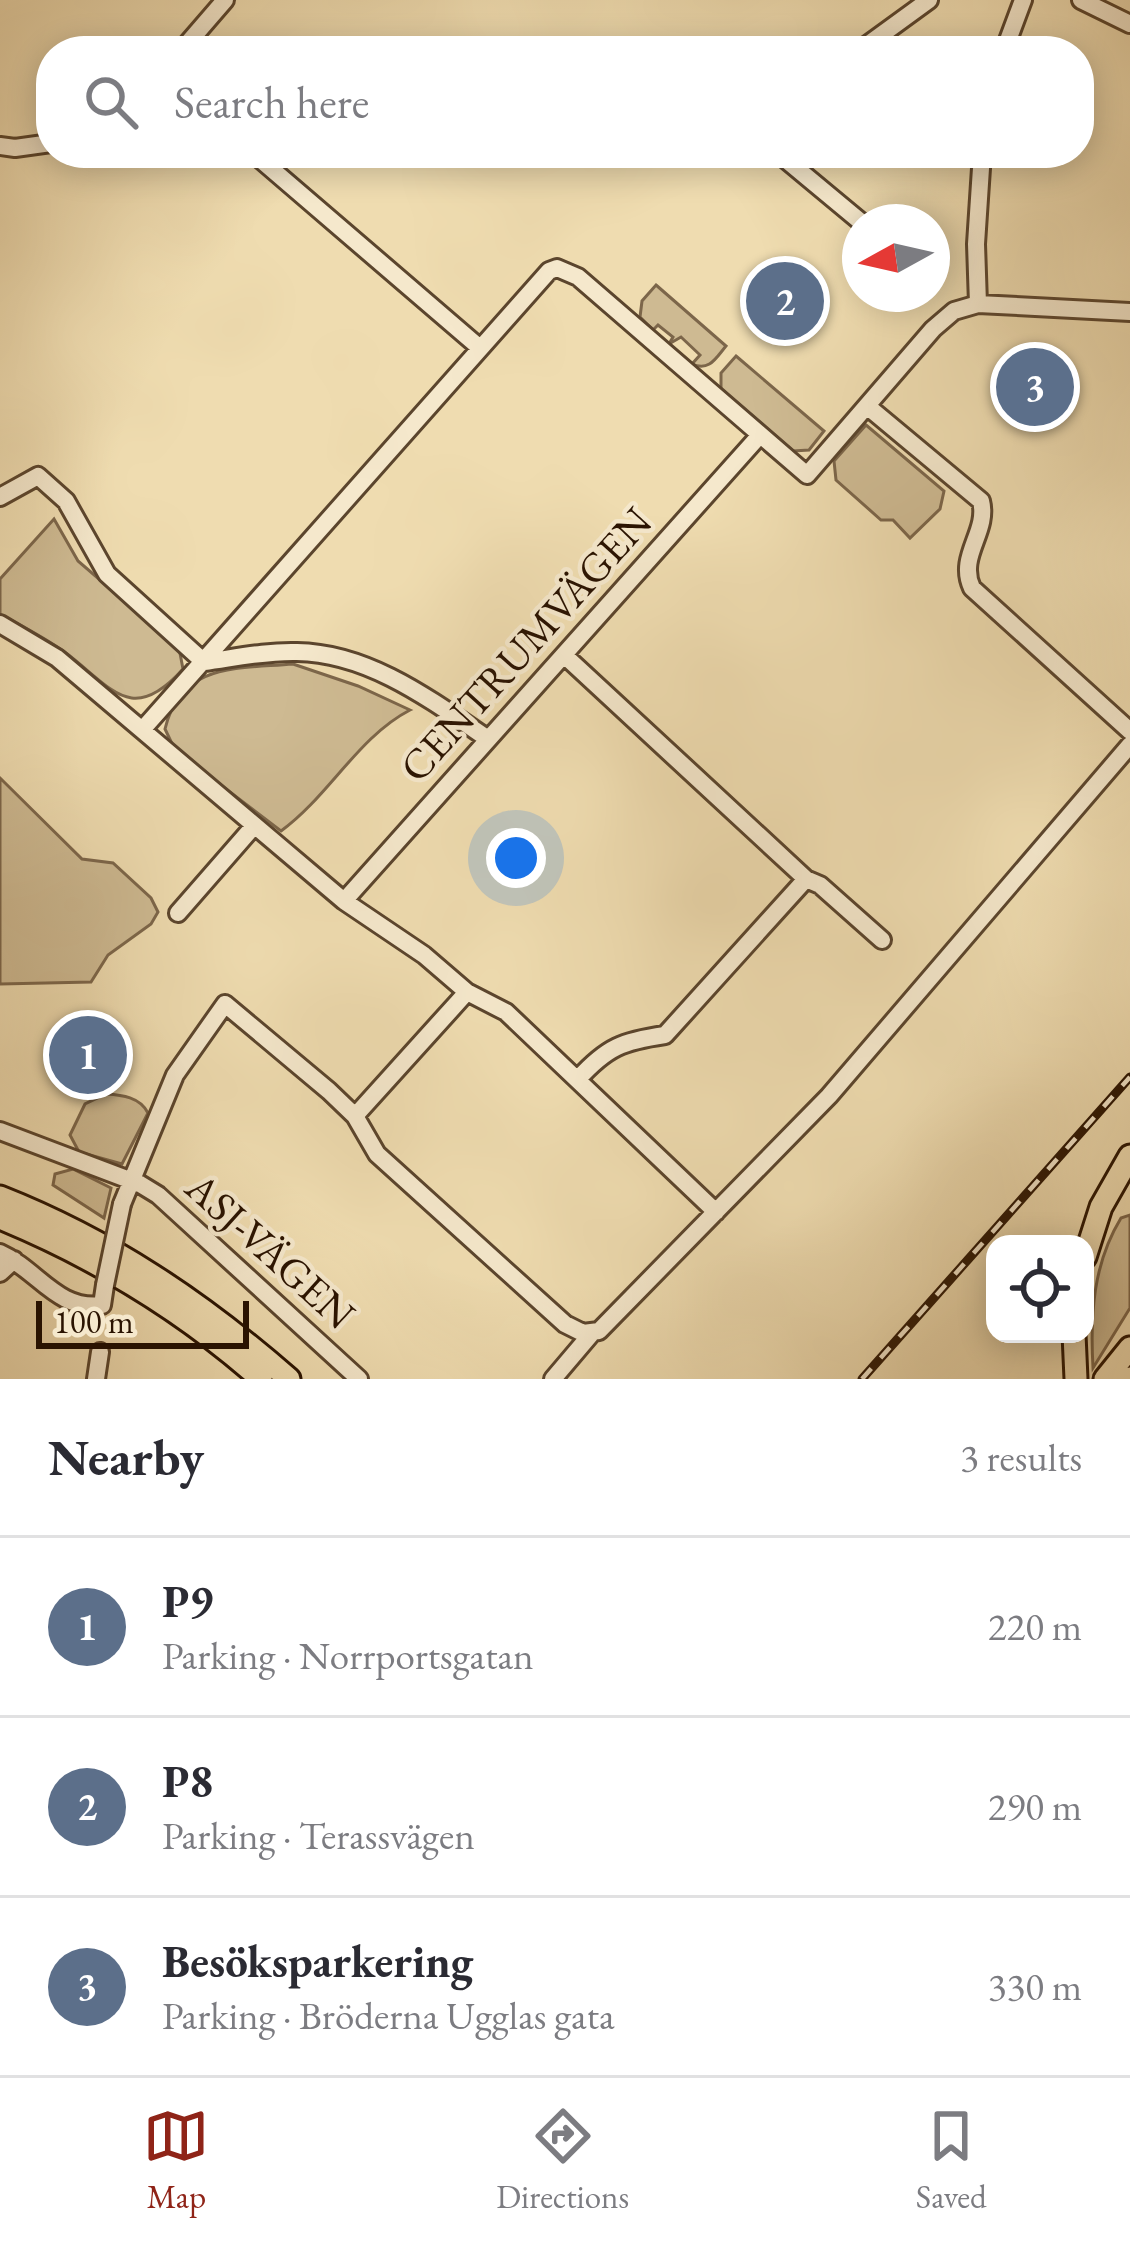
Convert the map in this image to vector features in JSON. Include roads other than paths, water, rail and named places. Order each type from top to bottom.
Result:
[{"type":"main road","points":[[1092,1235],[1101,1207],[1130,1156]]},
{"type":"main road","points":[[0,1197],[86,1236],[173,1286],[289,1379]]},
{"type":"main road","points":[[0,1218],[129,1280],[187,1317],[261,1379]]},
{"type":"main road","points":[[1074,1343],[1076,1379]]},
{"type":"main road","points":[[1105,1379],[1130,1348]]},
{"type":"street","points":[[194,36],[225,0]]},
{"type":"street","points":[[880,36],[929,0]]},
{"type":"street","points":[[1010,36],[1023,0]]},
{"type":"street","points":[[1081,0],[1130,24]]},
{"type":"street","points":[[0,146],[36,145]]},
{"type":"street","points":[[270,168],[480,348]]},
{"type":"street","points":[[796,168],[842,207]]},
{"type":"street","points":[[978,304],[981,168]]},
{"type":"street","points":[[142,730],[542,276],[557,268],[568,270],[807,475],[933,329],[954,311],[978,304],[1130,312]]},
{"type":"street","points":[[867,406],[981,501],[982,517],[966,566],[972,588],[1130,731]]},
{"type":"street","name":"CENTRUMVÄGEN","points":[[344,901],[760,435]]},
{"type":"street","points":[[0,497],[38,476],[66,501],[107,574],[204,662],[296,652],[339,656],[404,684],[488,739]]},
{"type":"street","points":[[0,624],[57,658],[344,901],[424,955],[467,992],[506,1012],[716,1212]]},
{"type":"street","points":[[564,655],[806,879],[820,885],[882,940]]},
{"type":"street","points":[[553,1379],[592,1333],[606,1327],[843,1079],[1130,745]]},
{"type":"street","points":[[178,914],[254,827]]},
{"type":"street","points":[[578,1079],[623,1041],[665,1036],[806,879]]},
{"type":"street","points":[[355,1116],[467,992]]},
{"type":"street","points":[[0,1273],[7,1256],[71,1304],[102,1305],[131,1181],[176,1075],[225,1004],[355,1116],[377,1154],[440,1212],[565,1324],[592,1333]]},
{"type":"street","name":"ASJ-VÄGEN","points":[[0,1131],[158,1196],[358,1379]]},
{"type":"street","points":[[96,1379],[100,1352]]},
{"type":"railway","points":[[862,1379],[1130,1077]]},
{"type":"place","name":"P8","points":[[785,301]]},
{"type":"place","name":"Besöksparkering","points":[[1035,387]]},
{"type":"place","name":"P9","points":[[88,1055]]}]
